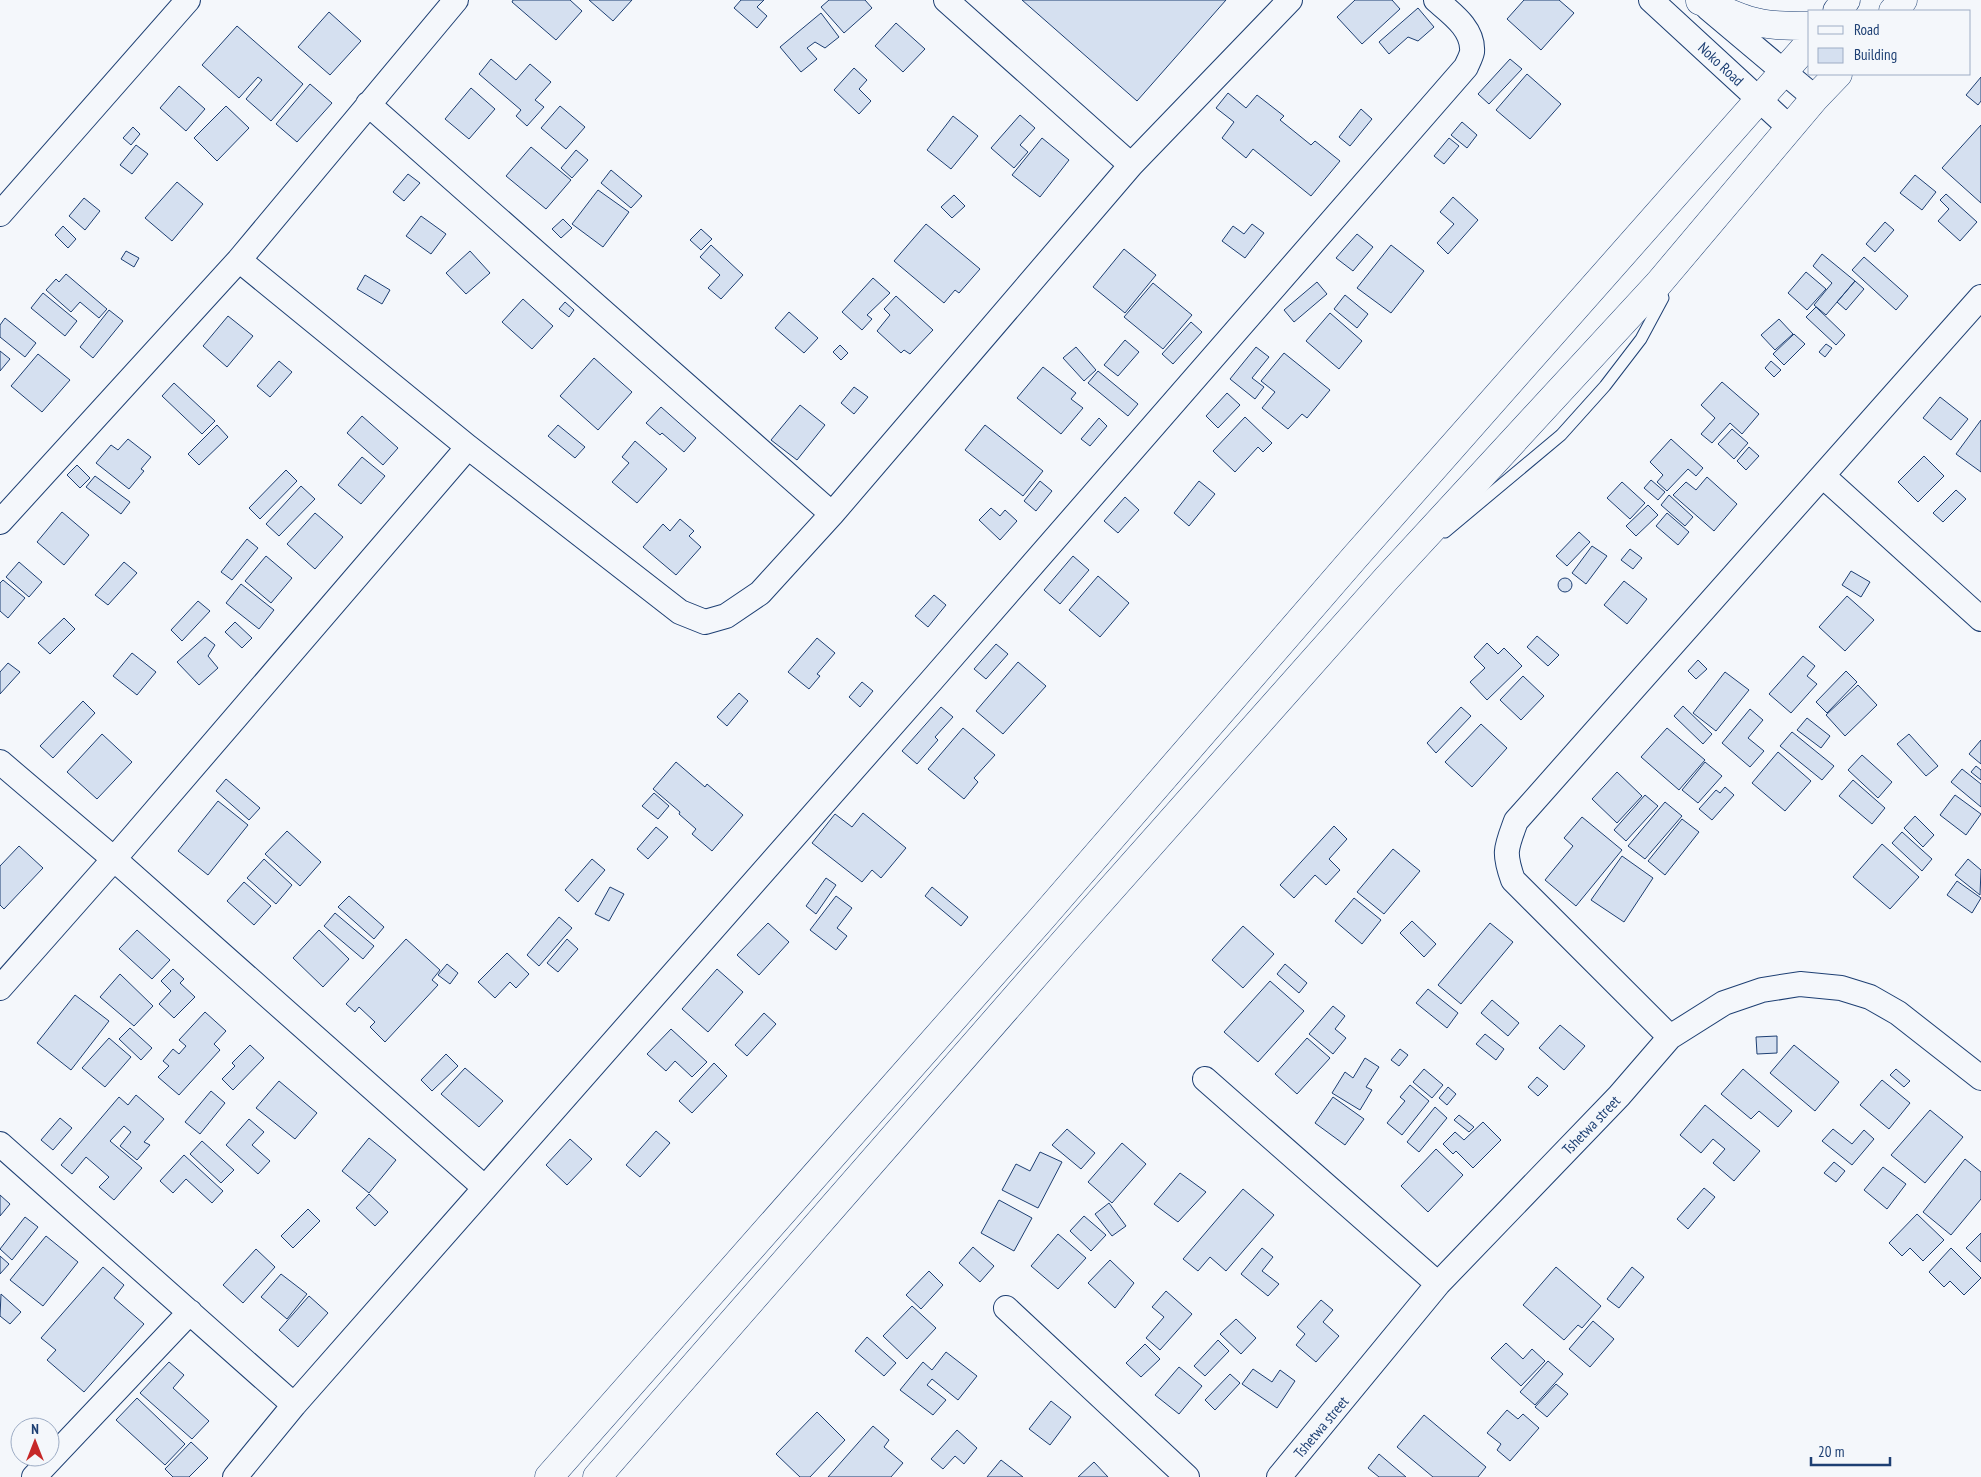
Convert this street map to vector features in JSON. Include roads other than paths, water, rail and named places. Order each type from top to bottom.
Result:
[{"type":"main road","points":[[1838,10],[1846,0]]},
{"type":"main road","points":[[1894,10],[1903,0]]},
{"type":"main road","points":[[1700,1],[1748,20],[1776,25],[1808,26]]},
{"type":"main road","points":[[550,1477],[1030,932],[1355,557],[1808,44]]},
{"type":"main road","points":[[596,1477],[1065,941],[1387,578],[1659,284],[1815,98],[1837,75]]},
{"type":"street","points":[[0,214],[188,0]]},
{"type":"street","points":[[0,522],[240,260],[456,0]]},
{"type":"street","points":[[946,0],[1132,165]]},
{"type":"street","points":[[240,260],[468,447],[680,612],[705,622],[726,616],[760,593],[832,514],[1132,165],[1290,0]]},
{"type":"street","points":[[235,1477],[294,1405],[932,680],[1466,67],[1472,52],[1469,37],[1462,24],[1436,0]]},
{"type":"street","name":"Noko Road","points":[[1651,0],[1790,128]]},
{"type":"street","points":[[1700,1],[1815,98]]},
{"type":"street","points":[[368,104],[832,514]]},
{"type":"street","points":[[1670,1037],[1513,880],[1506,861],[1507,845],[1516,821],[1981,297]]},
{"type":"street","points":[[0,988],[114,859],[468,447]]},
{"type":"street","points":[[1823,476],[1981,619]]},
{"type":"street","points":[[0,762],[114,859],[486,1188]]},
{"type":"street","name":"Tshetwa street","points":[[1279,1477],[1438,1284],[1619,1096],[1670,1037],[1724,1003],[1762,990],[1800,984],[1842,988],[1870,997],[1898,1014],[1981,1078]]},
{"type":"street","points":[[1205,1079],[1438,1284]]},
{"type":"street","points":[[0,1144],[294,1405]]},
{"type":"street","points":[[1006,1308],[1187,1477]]},
{"type":"street","points":[[34,1477],[190,1312]]}]
